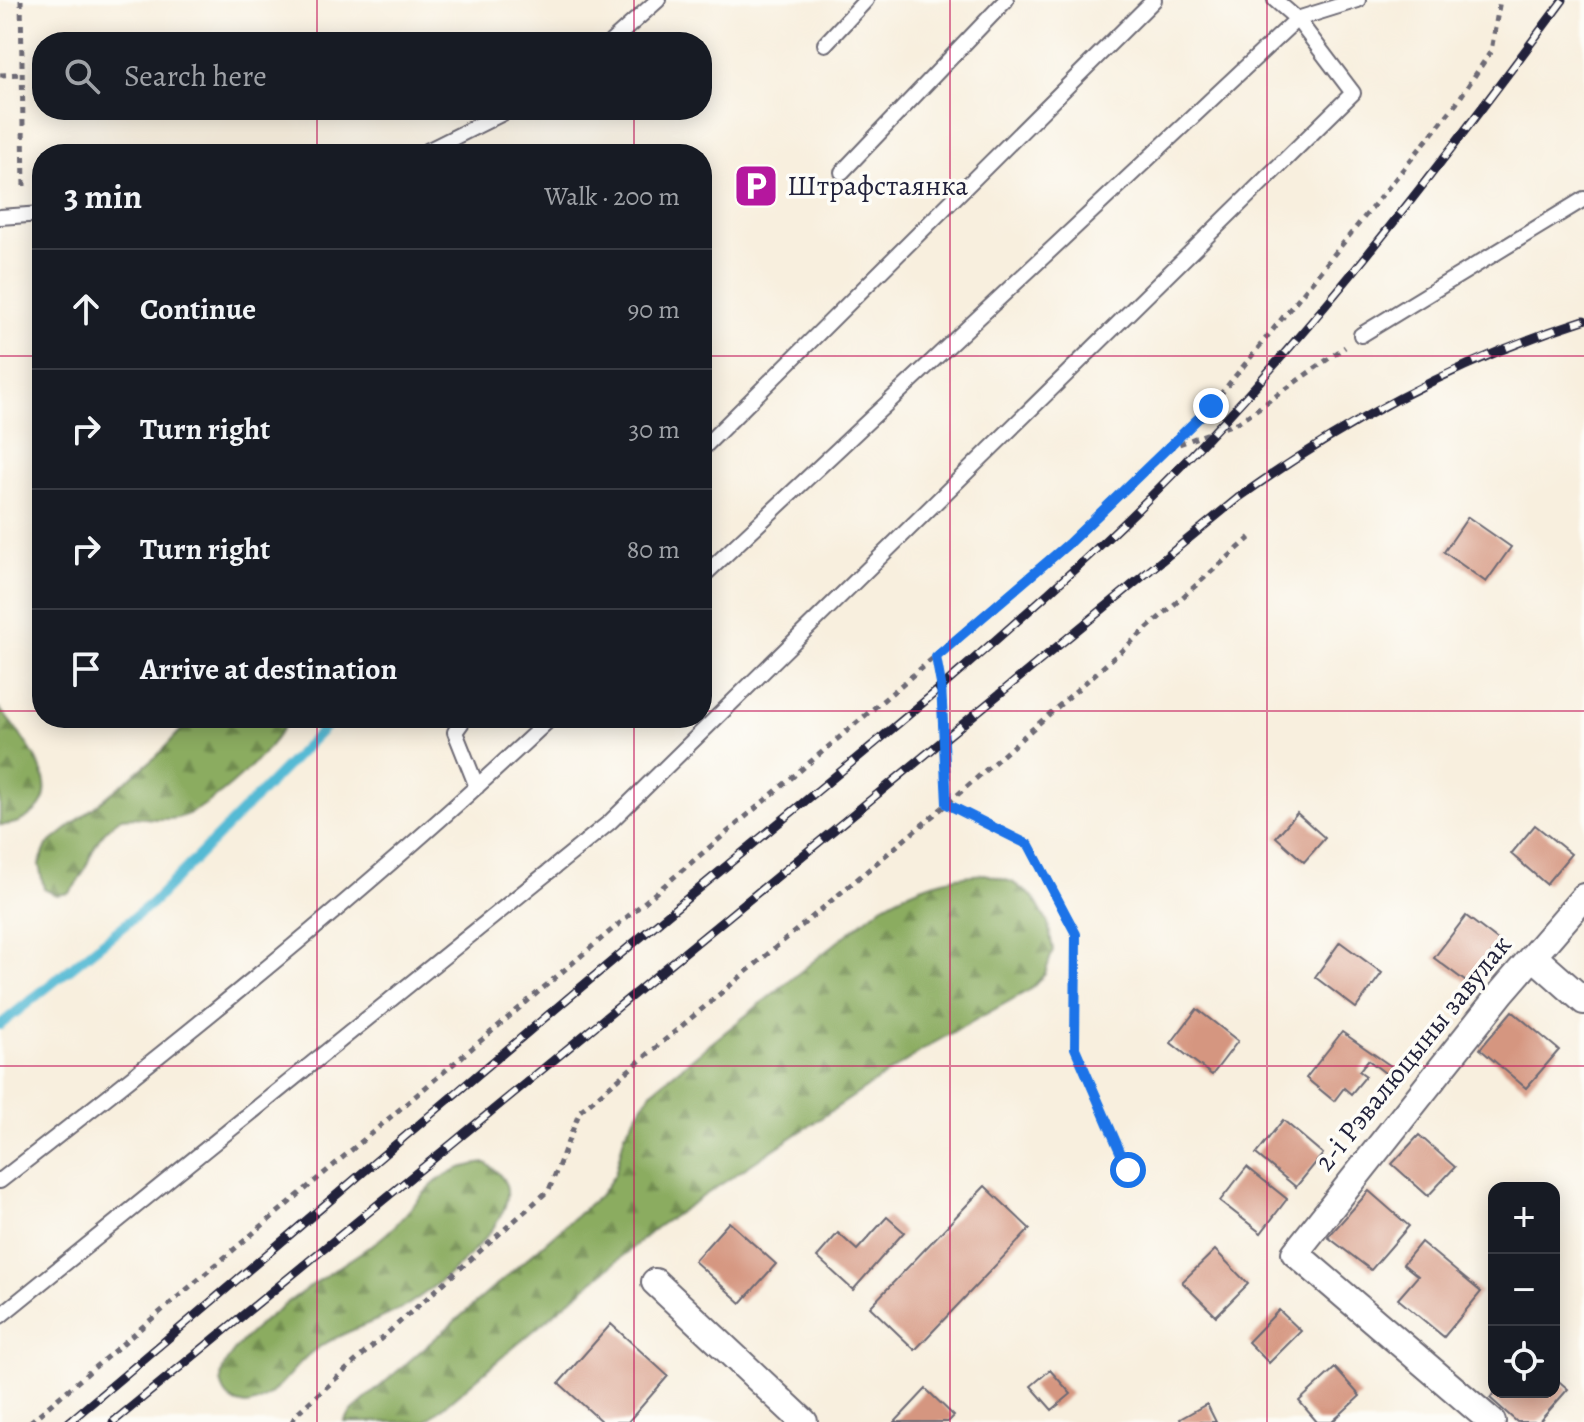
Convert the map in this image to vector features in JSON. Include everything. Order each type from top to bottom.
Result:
[{"type":"street","name":"2-і Рэвалюцыны завулак","points":[[1492,1422],[1295,1253],[1502,992],[1584,897]]},
{"type":"street","points":[[1534,957],[1584,1001]]},
{"type":"street","points":[[655,1282],[804,1422]]},
{"type":"lane","points":[[622,32],[658,0]]},
{"type":"lane","points":[[825,44],[866,0]]},
{"type":"lane","points":[[842,172],[1006,0]]},
{"type":"lane","points":[[712,439],[1154,0]]},
{"type":"lane","points":[[712,722],[1353,93],[1297,19],[1275,0]]},
{"type":"lane","points":[[712,568],[1297,19],[1358,0]]},
{"type":"lane","points":[[441,144],[489,120]]},
{"type":"lane","points":[[1361,335],[1584,199]]},
{"type":"lane","points":[[0,217],[32,215]]},
{"type":"lane","points":[[458,728],[455,732],[477,787]]},
{"type":"lane","points":[[0,1181],[147,1067],[477,787],[540,728]]},
{"type":"lane","points":[[0,1316],[610,822],[706,728]]},
{"type":"path","points":[[21,0],[24,188]]},
{"type":"path","points":[[30,1422],[1068,544],[1221,394],[1456,104],[1491,51],[1500,0]]},
{"type":"path","points":[[0,75],[22,74]]},
{"type":"path","points":[[1167,448],[1239,422],[1361,335]]},
{"type":"path","points":[[292,1422],[297,1413],[549,1190],[580,1111],[947,804],[1251,537]]},
{"type":"path","points":[[936,657],[941,684],[947,804]]},
{"type":"path","points":[[947,804],[1029,845],[1076,934],[1075,1048],[1128,1170]]},
{"type":"green space","points":[[0,709],[36,759],[45,788],[43,801],[34,812],[18,822],[5,825],[0,825]]},
{"type":"green space","points":[[183,728],[282,728],[239,778],[206,804],[177,818],[121,818],[101,836],[69,893],[56,895],[44,889],[39,864],[47,845],[157,756]]},
{"type":"green space","points":[[985,874],[1012,882],[1033,897],[1048,923],[1053,950],[1045,974],[1031,989],[932,1044],[657,1227],[425,1422],[344,1422],[353,1410],[602,1193],[615,1174],[625,1133],[652,1091],[882,906],[932,883]]},
{"type":"green space","points":[[486,1163],[504,1181],[506,1201],[487,1236],[452,1271],[404,1307],[316,1349],[266,1397],[246,1405],[229,1398],[223,1388],[223,1370],[235,1350],[256,1328],[380,1239],[437,1181],[466,1166]]},
{"type":"building","points":[[1468,517],[1511,547],[1486,582],[1444,552]]},
{"type":"building","points":[[1297,813],[1325,838],[1304,862],[1276,837]]},
{"type":"building","points":[[1535,825],[1571,854],[1546,884],[1511,854]]},
{"type":"building","points":[[1466,916],[1500,942],[1469,984],[1434,958]]},
{"type":"building","points":[[1340,942],[1382,973],[1356,1008],[1315,977]]},
{"type":"building","points":[[1197,1009],[1238,1041],[1212,1075],[1171,1043]]},
{"type":"building","points":[[1512,1011],[1559,1050],[1526,1088],[1480,1049]]},
{"type":"building","points":[[1342,1032],[1398,1071],[1393,1079],[1368,1060],[1359,1071],[1366,1076],[1351,1094],[1344,1088],[1334,1101],[1306,1078]]},
{"type":"building","points":[[1283,1120],[1323,1154],[1296,1187],[1256,1154]]},
{"type":"building","points":[[1419,1135],[1455,1167],[1428,1196],[1392,1164]]},
{"type":"building","points":[[1247,1167],[1287,1199],[1261,1233],[1220,1201]]},
{"type":"building","points":[[985,1186],[1030,1229],[915,1350],[870,1307]]},
{"type":"building","points":[[1369,1191],[1409,1226],[1371,1270],[1328,1237]]},
{"type":"building","points":[[887,1217],[904,1232],[853,1290],[817,1257],[838,1233],[857,1250]]},
{"type":"building","points":[[729,1222],[776,1264],[741,1303],[694,1261]]},
{"type":"building","points":[[1421,1242],[1481,1292],[1444,1337],[1398,1299],[1418,1276],[1403,1264]]},
{"type":"building","points":[[1215,1250],[1248,1284],[1216,1316],[1182,1282]]},
{"type":"building","points":[[1279,1310],[1301,1331],[1269,1363],[1248,1342]]},
{"type":"building","points":[[611,1324],[668,1376],[628,1422],[602,1422],[559,1383]]},
{"type":"building","points":[[1335,1368],[1360,1396],[1332,1422],[1317,1422],[1299,1401]]},
{"type":"building","points":[[1050,1370],[1071,1394],[1052,1410],[1031,1386]]},
{"type":"building","points":[[1560,1382],[1568,1389],[1539,1422],[1517,1422],[1490,1398],[1560,1398]]},
{"type":"building","points":[[926,1389],[954,1416],[948,1422],[895,1422]]},
{"type":"building","points":[[1207,1404],[1216,1422],[1182,1422],[1180,1419]]},
{"type":"waterway","points":[[0,1025],[152,903],[324,728]]},
{"type":"railway","points":[[69,1422],[575,992],[958,673],[1137,510],[1252,390],[1360,264],[1563,0]]},
{"type":"railway","points":[[113,1422],[1238,498],[1319,444],[1404,396],[1492,354],[1584,320]]},
{"type":"place","name":"Штрафстаянка","points":[[756,186]]},
{"type":"route","points":[[1128,1170],[1075,1048],[1076,934],[1029,845],[947,804],[941,684],[936,657],[1068,544],[1211,406]]}]
